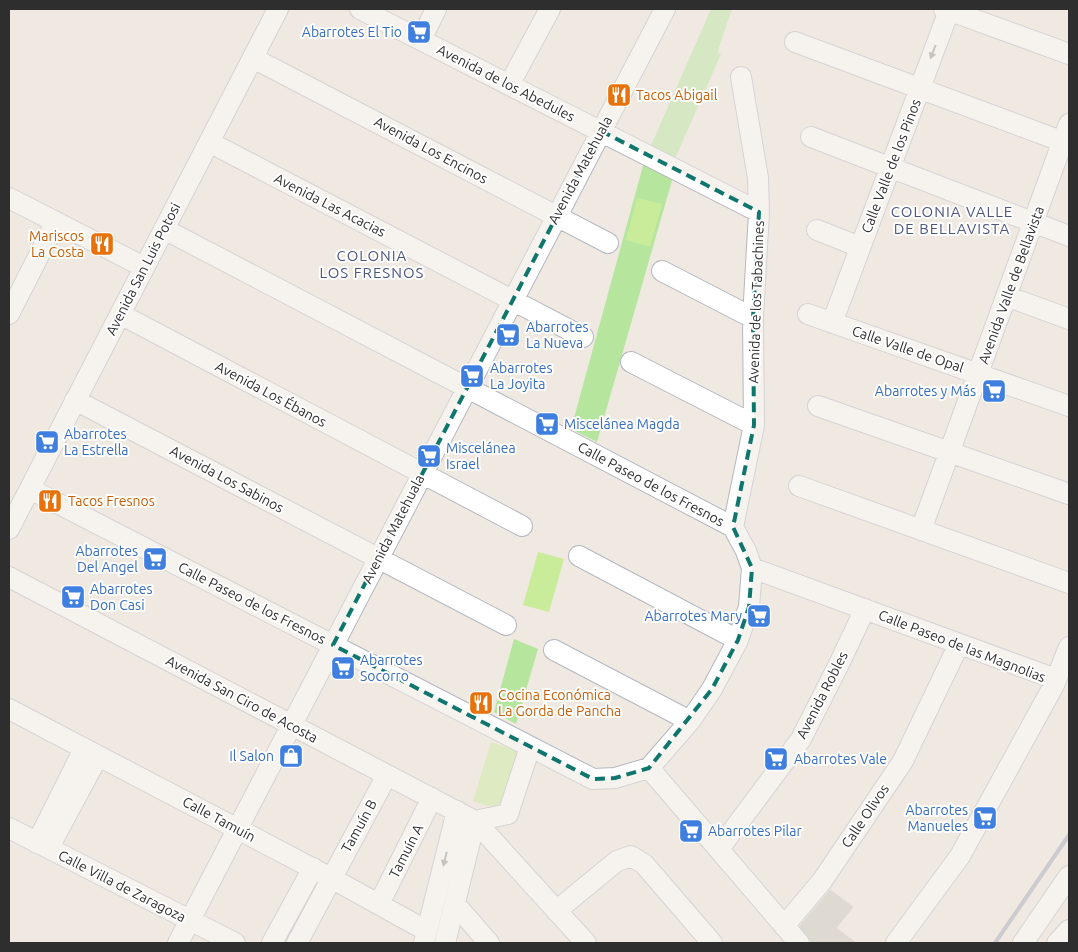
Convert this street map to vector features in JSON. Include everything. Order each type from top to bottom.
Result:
[{"type":"street","name":"Avenida San Luis Potosi","points":[[9,529],[278,9]]},
{"type":"street","name":"Avenida de los Abedules","points":[[360,9],[759,212]]},
{"type":"street","points":[[421,40],[436,9]]},
{"type":"street","points":[[509,85],[550,9]]},
{"type":"street","name":"Avenida Matehuala","points":[[178,943],[665,9]]},
{"type":"street","points":[[951,12],[1069,54]]},
{"type":"street","name":"Calle Valle de los Pinos","points":[[832,323],[920,88],[951,12]]},
{"type":"street","points":[[795,42],[920,88],[1067,136]]},
{"type":"street","name":"Avenida Los Encinos","points":[[253,58],[608,243]]},
{"type":"street","name":"Avenida de los Tabachines","points":[[733,527],[754,425],[753,318],[759,212],[758,178],[741,77]]},
{"type":"street","name":"Avenida Valle de Bellavista","points":[[921,530],[1006,296],[1067,136]]},
{"type":"street","points":[[811,137],[1069,236]]},
{"type":"street","name":"Avenida Las Acacias","points":[[209,142],[583,337]]},
{"type":"street","points":[[9,198],[144,267]]},
{"type":"street","points":[[9,314],[56,222]]},
{"type":"street","name":"Calle Paseo de los Fresnos","points":[[30,489],[593,779],[615,778],[649,768],[690,721],[712,689],[738,640],[749,607],[752,568],[746,551],[733,527],[164,229]]},
{"type":"street","points":[[817,230],[860,247]]},
{"type":"street","points":[[662,271],[753,318]]},
{"type":"street","points":[[1006,296],[1069,319]]},
{"type":"street","name":"Avenida Los Ébanos","points":[[120,314],[522,526]]},
{"type":"street","name":"Calle Valle de Opal","points":[[808,314],[1069,406]]},
{"type":"street","points":[[632,362],[754,425]]},
{"type":"street","name":"Avenida Los Sabinos","points":[[75,400],[506,625]]},
{"type":"street","points":[[818,406],[1069,494]]},
{"type":"street","points":[[799,486],[1069,583]]},
{"type":"street","points":[[579,556],[738,640]]},
{"type":"street","name":"Calle Paseo de las Magnolias","points":[[752,568],[1050,677],[1054,685],[960,856],[896,943]]},
{"type":"street","name":"Avenida San Ciro de Acosta","points":[[9,578],[475,821],[586,943]]},
{"type":"street","name":"Avenida Robles","points":[[719,849],[801,739],[840,664],[865,609]]},
{"type":"street","name":"Calle Olivos","points":[[784,926],[822,881],[903,760],[959,644]]},
{"type":"street","points":[[1054,685],[1069,648]]},
{"type":"street","points":[[554,650],[690,721]]},
{"type":"street","name":"Calle Tamuín","points":[[9,709],[379,904],[424,939],[446,943]]},
{"type":"street","points":[[446,943],[475,821],[508,814],[530,747]]},
{"type":"street","points":[[43,846],[91,752]]},
{"type":"street","points":[[649,768],[799,943]]},
{"type":"street","name":"Tamuín B","points":[[297,943],[387,775]]},
{"type":"street","name":"Tamuín A","points":[[379,904],[432,798]]},
{"type":"street","points":[[424,939],[457,811]]},
{"type":"street","name":"Calle Villa de Zaragoza","points":[[9,828],[235,943]]},
{"type":"street","points":[[556,911],[618,861],[631,856],[644,864],[712,943]]},
{"type":"street","points":[[272,943],[313,868]]},
{"type":"street","points":[[1023,943],[1069,876]]},
{"type":"street","points":[[455,904],[489,943]]},
{"type":"street","points":[[1056,943],[1069,930]]},
{"type":"highlighted area","points":[[601,131],[759,212],[753,318],[754,425],[733,527],[752,568],[749,607],[738,640],[712,689],[649,768],[615,778],[593,779],[333,645]]},
{"type":"green space","points":[[711,9],[732,9],[717,53],[721,54],[674,161],[649,150]]},
{"type":"green space","points":[[644,162],[673,177],[597,442],[571,429]]},
{"type":"green space","points":[[637,198],[662,204],[650,247],[626,240]]},
{"type":"green space","points":[[538,552],[564,559],[549,612],[523,605]]},
{"type":"green space","points":[[514,639],[538,649],[516,724],[494,712]]},
{"type":"green space","points":[[491,742],[520,751],[501,810],[473,801]]},
{"type":"building","points":[[830,890],[853,907],[836,928],[856,943],[813,943],[800,926]]},
{"type":"railway","points":[[995,943],[1069,835]]},
{"type":"place","name":"Abarrotes El Tio","points":[[419,32]]},
{"type":"place","name":"Tacos Abigail","points":[[619,95]]},
{"type":"place","name":"Mariscos La Costa","points":[[102,244]]},
{"type":"place","name":"Abarrotes La Nueva","points":[[508,335]]},
{"type":"place","name":"Abarrotes La Joyita","points":[[472,376]]},
{"type":"place","name":"Abarrotes y Más","points":[[994,391]]},
{"type":"place","name":"Miscelánea Magda","points":[[547,424]]},
{"type":"place","name":"Abarrotes La Estrella","points":[[47,442]]},
{"type":"place","name":"Miscelánea Israel","points":[[429,456]]},
{"type":"place","name":"Tacos Fresnos","points":[[50,501]]},
{"type":"place","name":"Abarrotes Del Angel","points":[[155,559]]},
{"type":"place","name":"Abarrotes Don Casi","points":[[73,597]]},
{"type":"place","name":"Abarrotes Mary","points":[[759,616]]},
{"type":"place","name":"Abarrotes Socorro","points":[[343,668]]},
{"type":"place","name":"Cocina Económica La Gorda de Pancha","points":[[481,703]]},
{"type":"place","name":"Il Salon","points":[[291,756]]},
{"type":"place","name":"Abarrotes Vale","points":[[776,759]]},
{"type":"place","name":"Abarrotes Manueles","points":[[985,818]]},
{"type":"place","name":"Abarrotes Pilar","points":[[691,831]]},
{"type":"district","name":"COLONIA VALLE DE BELLAVISTA","points":[[952,220]]},
{"type":"district","name":"COLONIA LOS FRESNOS","points":[[372,264]]}]
